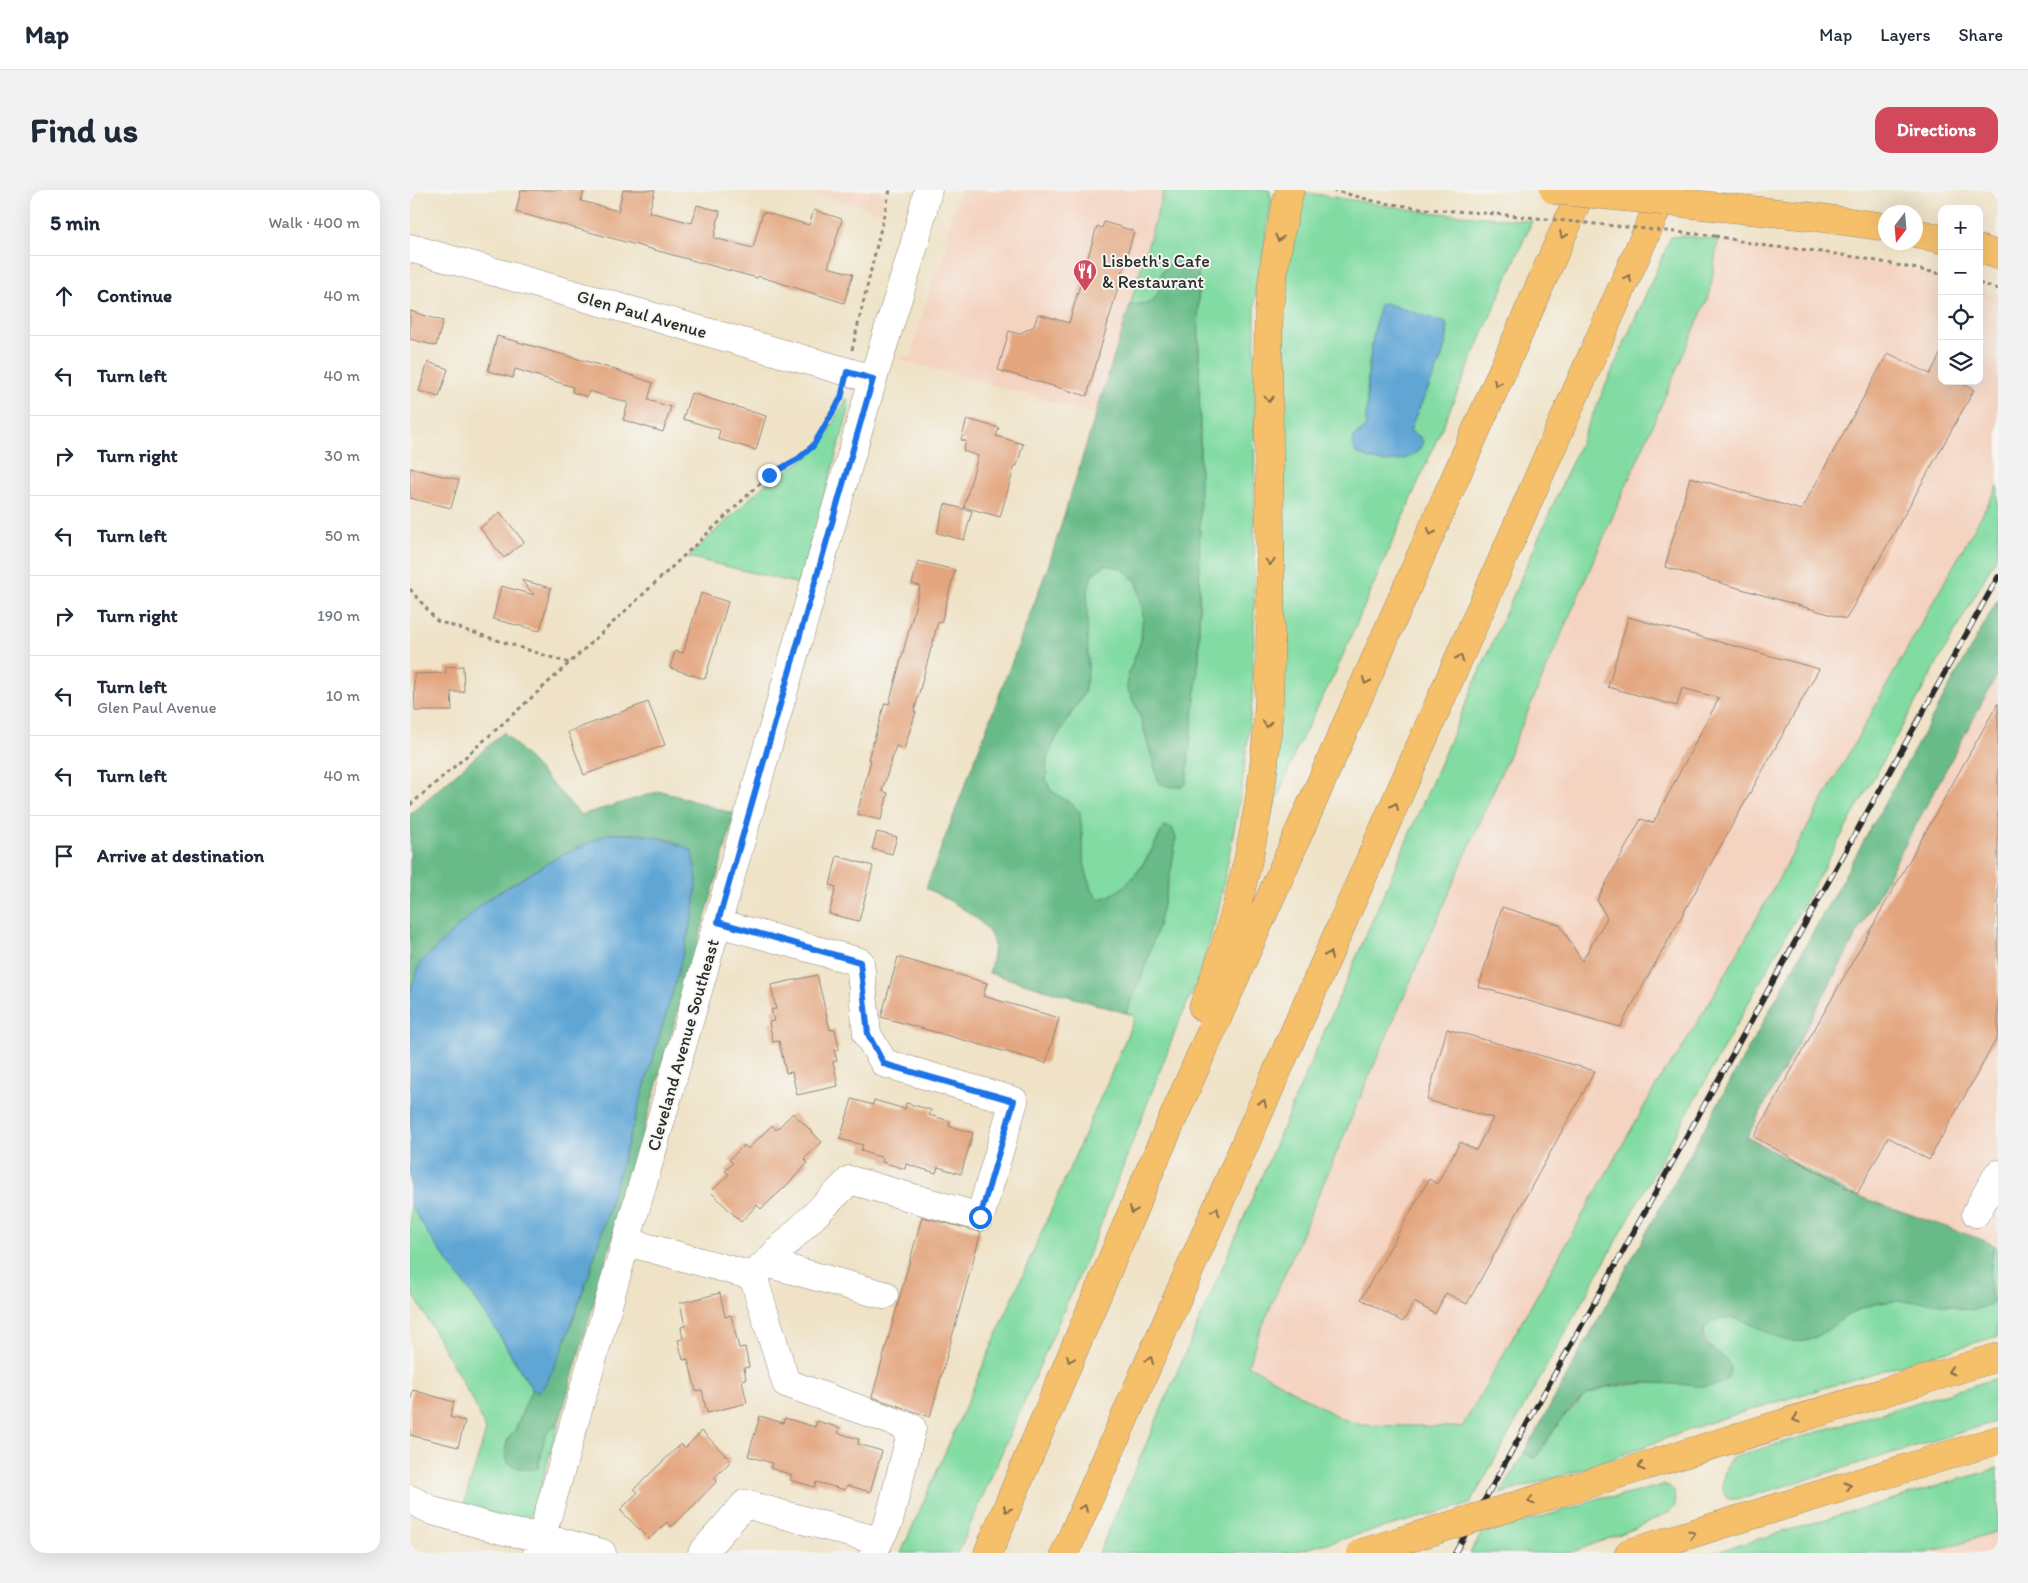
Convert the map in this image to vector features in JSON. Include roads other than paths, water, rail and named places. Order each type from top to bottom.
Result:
[{"type":"main road","points":[[1144,1184],[1181,1064],[1213,982],[1235,911],[1251,843],[1262,773],[1269,703],[1270,311],[1276,252],[1290,190]]},
{"type":"main road","points":[[1554,190],[1808,216],[1878,226]]},
{"type":"main road","points":[[988,1553],[1144,1184],[1582,190]]},
{"type":"main road","points":[[1065,1553],[1665,190]]},
{"type":"main road","points":[[1923,235],[1938,238]]},
{"type":"main road","points":[[1982,250],[1998,255]]},
{"type":"main road","points":[[1361,1553],[1998,1357]]},
{"type":"main road","points":[[1629,1553],[1998,1440]]},
{"type":"street","name":"Cleveland Avenue Southeast","points":[[540,1545],[873,379],[914,246],[928,190]]},
{"type":"street","name":"Glen Paul Avenue","points":[[410,248],[873,379]]},
{"type":"street","points":[[718,922],[860,962],[868,1034],[884,1064],[1014,1101],[980,1217],[850,1180],[760,1269]]},
{"type":"street","points":[[1976,1213],[1998,1174]]},
{"type":"street","points":[[627,1242],[884,1295]]},
{"type":"street","points":[[702,1553],[745,1504],[876,1547],[889,1521],[912,1428],[786,1383],[760,1269]]},
{"type":"street","points":[[410,1500],[443,1514],[509,1532],[540,1545],[602,1553]]},
{"type":"water","points":[[1385,303],[1446,323],[1447,333],[1445,346],[1434,376],[1410,431],[1423,441],[1421,447],[1407,458],[1383,462],[1372,460],[1356,453],[1353,444],[1354,437],[1363,430],[1366,424],[1373,334],[1380,305]]},
{"type":"water","points":[[608,834],[652,836],[692,851],[697,879],[694,911],[674,987],[590,1271],[562,1350],[547,1382],[539,1392],[532,1389],[495,1328],[429,1236],[410,1204],[410,993],[420,963],[486,900],[563,854]]},
{"type":"railway","points":[[1455,1553],[1998,577]]},
{"type":"place","name":"Lisbeth's Cafe & Restaurant","points":[[1085,292]]}]
